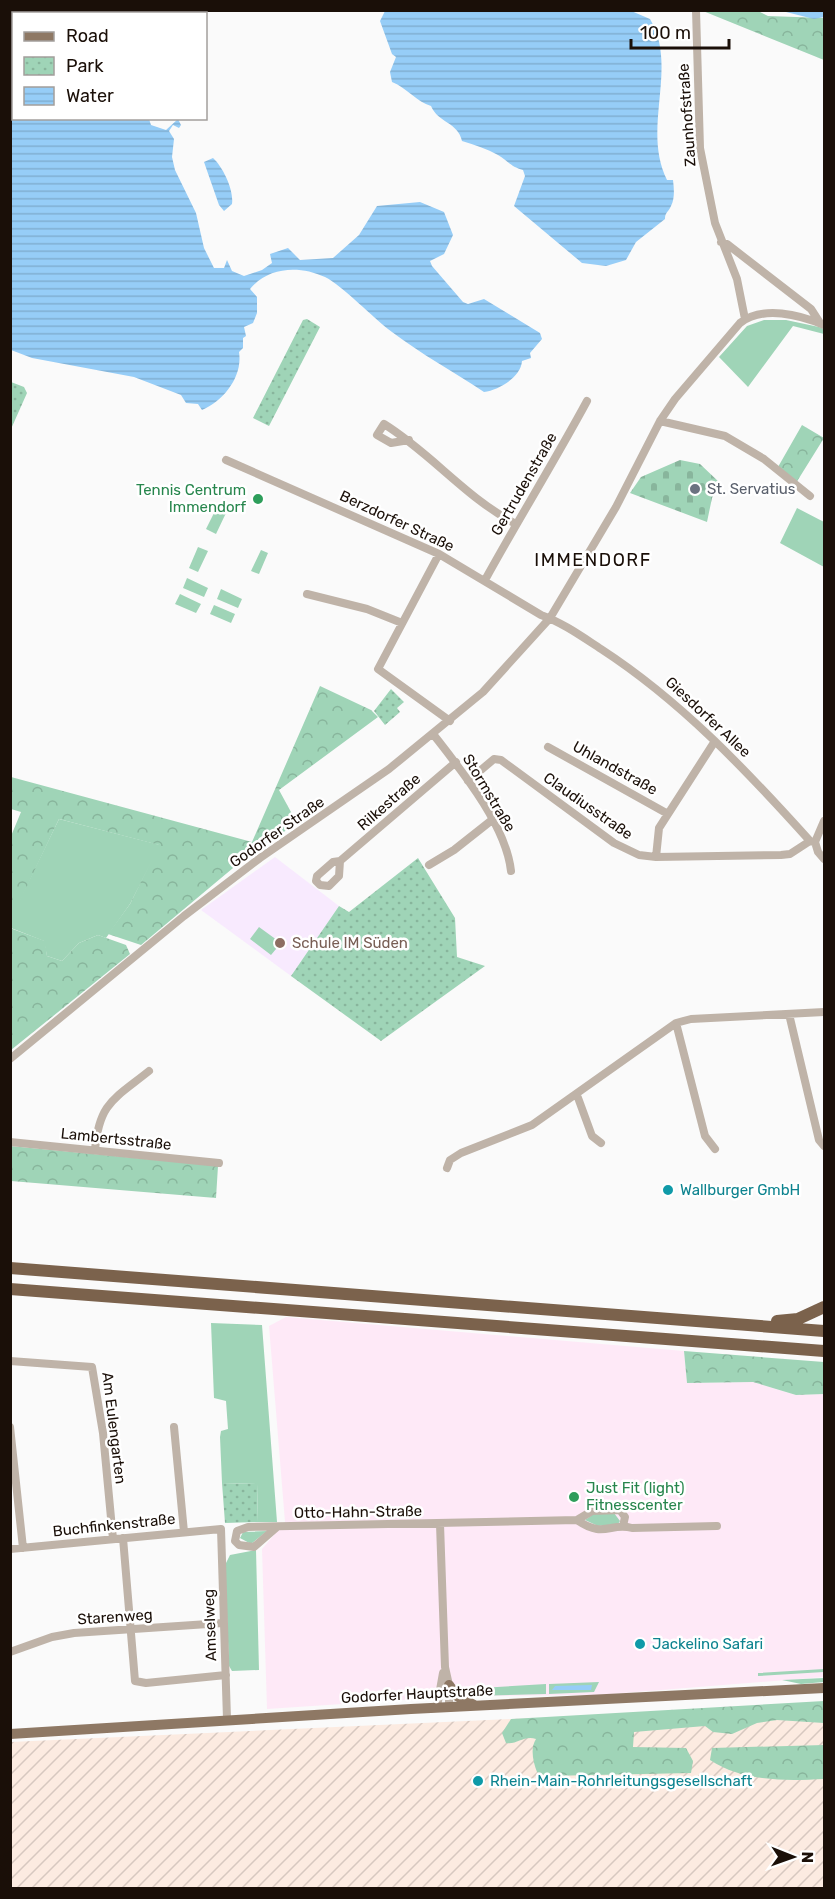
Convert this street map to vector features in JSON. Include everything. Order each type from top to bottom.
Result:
[{"type":"highway","points":[[10,1268],[825,1331]]},
{"type":"highway","points":[[10,1289],[825,1351]]},
{"type":"highway","points":[[740,1324],[798,1319],[825,1306]]},
{"type":"main road","points":[[449,1685],[457,1696],[474,1705]]},
{"type":"main road","name":"Godorfer Hauptstraße","points":[[10,1734],[437,1707],[825,1688]]},
{"type":"street","name":"Zaunhofstraße","points":[[696,10],[700,148],[721,242],[737,279],[745,320]]},
{"type":"street","points":[[721,242],[727,244],[811,309],[822,324]]},
{"type":"street","points":[[745,320],[753,316],[782,314],[822,324]]},
{"type":"street","name":"Godorfer Straße","points":[[10,1059],[203,902],[260,858],[340,804],[450,721],[483,692],[550,618],[616,507],[660,421],[675,399],[745,320]]},
{"type":"street","name":"Gertrudenstraße","points":[[485,580],[516,524],[540,489],[587,401]]},
{"type":"street","points":[[660,421],[725,436],[764,459],[810,496]]},
{"type":"street","points":[[409,440],[489,510],[516,524]]},
{"type":"street","name":"Berzdorfer Straße","points":[[226,460],[439,554],[550,618]]},
{"type":"street","points":[[439,554],[378,669],[450,721]]},
{"type":"street","points":[[307,594],[367,609],[402,623]]},
{"type":"street","name":"Giesdorfer Allee","points":[[550,618],[648,680],[715,741],[813,841],[818,852],[825,859]]},
{"type":"street","name":"Stormstraße","points":[[433,734],[456,762],[492,820],[510,856],[511,871]]},
{"type":"street","points":[[656,857],[656,836],[715,741]]},
{"type":"street","name":"Uhlandstraße","points":[[548,747],[668,814]]},
{"type":"street","name":"Claudiusstraße","points":[[468,781],[494,759],[501,760],[614,843],[639,855],[656,857],[781,855],[790,854],[813,841]]},
{"type":"street","name":"Rilkestraße","points":[[340,861],[456,762]]},
{"type":"street","points":[[429,865],[454,850],[492,820]]},
{"type":"street","points":[[813,841],[825,821]]},
{"type":"street","points":[[447,1168],[450,1160],[460,1153],[532,1125],[675,1023],[691,1019],[825,1012]]},
{"type":"street","points":[[789,1014],[819,1140],[825,1146]]},
{"type":"street","points":[[675,1023],[705,1136],[715,1149]]},
{"type":"street","points":[[95,1150],[98,1124],[104,1109],[149,1071]]},
{"type":"street","points":[[577,1095],[592,1136],[601,1143]]},
{"type":"street","name":"Lambertsstraße","points":[[10,1142],[219,1163]]},
{"type":"street","name":"Am Eulengarten","points":[[10,1361],[92,1367],[103,1433],[113,1539]]},
{"type":"street","points":[[10,1427],[23,1548]]},
{"type":"street","points":[[174,1427],[184,1532]]},
{"type":"street","name":"Otto-Hahn-Straße","points":[[577,1520],[592,1511],[614,1509],[620,1510],[625,1517],[623,1526]]},
{"type":"street","name":"Otto-Hahn-Straße","points":[[278,1527],[254,1547],[239,1545],[235,1541],[235,1535],[240,1528],[278,1527],[440,1524],[577,1520],[599,1530],[614,1530],[623,1526],[632,1528],[715,1526]]},
{"type":"street","name":"Otto-Hahn-Straße","points":[[440,1524],[445,1667],[449,1685],[449,1707]]},
{"type":"street","name":"Buchfinkenstraße","points":[[10,1549],[221,1529]]},
{"type":"street","name":"Amselweg","points":[[221,1529],[227,1719]]},
{"type":"street","points":[[123,1538],[135,1681],[146,1683],[226,1675]]},
{"type":"street","name":"Starenweg","points":[[10,1653],[61,1635],[224,1623]]},
{"type":"street","name":"Otto-Hahn-Straße","points":[[437,1707],[445,1667]]},
{"type":"shaded area","name":"Schule IM Süden","points":[[275,857],[339,906],[291,976],[201,910]]},
{"type":"shaded area","points":[[286,1317],[684,1351],[687,1383],[753,1382],[796,1395],[824,1394],[824,1677],[599,1695],[463,1696],[267,1709],[262,1549],[285,1522],[269,1326]]},
{"type":"shaded area","points":[[824,1709],[824,1888],[11,1888],[11,1742],[511,1719]]},
{"type":"green space","points":[[703,11],[758,11],[768,16],[824,18],[824,60]]},
{"type":"green space","points":[[307,319],[320,327],[269,426],[253,418],[303,320]]},
{"type":"green space","points":[[764,320],[786,320],[819,327],[824,329],[824,334],[793,326],[748,387],[719,357],[747,326]]},
{"type":"green space","points":[[11,382],[24,387],[27,393],[11,429]]},
{"type":"green space","points":[[802,425],[824,438],[796,483],[778,467]]},
{"type":"green space","points":[[680,460],[700,464],[720,483],[712,498],[707,522],[630,493],[641,477]]},
{"type":"green space","points":[[797,508],[824,522],[824,567],[780,543]]},
{"type":"green space","points":[[216,509],[226,513],[216,534],[206,529]]},
{"type":"green space","points":[[198,547],[208,551],[198,572],[189,568]]},
{"type":"green space","points":[[261,550],[268,553],[259,574],[251,571]]},
{"type":"green space","points":[[187,578],[208,588],[204,597],[183,588]]},
{"type":"green space","points":[[221,589],[242,599],[238,608],[217,599]]},
{"type":"green space","points":[[180,594],[201,604],[196,613],[175,604]]},
{"type":"green space","points":[[214,605],[235,614],[231,623],[210,614]]},
{"type":"green space","points":[[320,686],[371,710],[378,717],[279,790],[297,823],[245,858],[141,945],[108,934],[130,904],[159,845],[59,819],[11,920],[11,836],[21,812],[11,809],[11,777],[252,842]]},
{"type":"green space","points":[[391,689],[404,702],[397,708],[400,712],[385,725],[374,711]]},
{"type":"green space","points":[[59,819],[160,845],[130,904],[106,938],[98,935],[79,943],[62,961],[47,956],[44,941],[11,928],[10,920]]},
{"type":"green space","points":[[418,858],[455,918],[457,957],[485,966],[381,1041],[291,976],[339,906],[349,912]]},
{"type":"green space","points":[[259,927],[281,943],[271,955],[250,939]]},
{"type":"green space","points":[[10,928],[45,941],[47,956],[62,961],[79,943],[98,935],[126,945],[130,954],[11,1050]]},
{"type":"green space","points":[[10,1146],[218,1166],[216,1198],[11,1181]]},
{"type":"green space","points":[[211,1323],[262,1325],[277,1522],[258,1522],[257,1484],[222,1483],[220,1437],[221,1431],[228,1429],[226,1401],[214,1398]]},
{"type":"green space","points":[[684,1351],[824,1362],[824,1394],[796,1395],[753,1382],[687,1383]]},
{"type":"green space","points":[[222,1483],[257,1484],[258,1522],[225,1523]]},
{"type":"green space","points":[[595,1513],[614,1513],[620,1521],[618,1524],[598,1526],[585,1520]]},
{"type":"green space","points":[[267,1531],[251,1544],[240,1538],[243,1532]]},
{"type":"green space","points":[[256,1550],[259,1670],[232,1671],[229,1666],[225,1565],[230,1555]]},
{"type":"green space","points":[[824,1669],[824,1672],[758,1676],[758,1673]]},
{"type":"green space","points":[[824,1678],[824,1682],[801,1684],[782,1680]]},
{"type":"green space","points":[[599,1682],[594,1692],[549,1694],[549,1684]]},
{"type":"green space","points":[[546,1684],[546,1694],[473,1696],[461,1693],[463,1689]]},
{"type":"green space","points":[[824,1701],[824,1723],[777,1720],[757,1723],[732,1734],[713,1732],[705,1726],[634,1732],[633,1747],[686,1748],[693,1761],[691,1773],[546,1776],[537,1772],[534,1764],[533,1751],[536,1739],[528,1738],[506,1743],[502,1733],[511,1719]]},
{"type":"green space","points":[[824,1745],[824,1779],[780,1780],[751,1776],[736,1773],[710,1760],[712,1748]]},
{"type":"water","points":[[629,10],[650,19],[658,38],[661,57],[657,140],[660,160],[667,180],[673,180],[674,187],[673,200],[665,219],[636,242],[626,260],[606,266],[582,263],[514,206],[525,176],[523,170],[512,166],[494,153],[462,141],[456,130],[438,116],[431,106],[392,82],[390,72],[396,57],[392,54],[380,21],[385,11]]},
{"type":"water","points":[[10,11],[58,12],[12,12],[12,120],[149,120],[151,125],[166,130],[178,120],[181,125],[179,128],[173,125],[169,131],[174,139],[172,157],[175,170],[196,213],[204,248],[214,268],[224,268],[227,260],[232,271],[244,276],[262,270],[272,263],[270,254],[288,248],[300,260],[333,258],[359,235],[377,206],[420,202],[444,212],[453,235],[444,254],[430,261],[463,302],[468,304],[484,299],[540,333],[542,339],[530,353],[531,358],[522,361],[518,372],[508,382],[496,389],[484,392],[403,340],[332,281],[315,273],[284,270],[266,276],[250,289],[257,297],[257,313],[253,323],[244,327],[246,336],[243,338],[243,348],[239,352],[235,379],[218,401],[202,410],[198,404],[186,403],[181,395],[134,377],[32,358],[11,350]]},
{"type":"water","points":[[782,11],[824,11],[824,17],[814,19]]},
{"type":"water","points":[[213,158],[230,186],[232,204],[224,211],[219,205],[204,162]]},
{"type":"water","points":[[592,1685],[591,1690],[552,1690],[555,1686]]},
{"type":"place","name":"St. Servatius","points":[[695,489]]},
{"type":"place","name":"Tennis Centrum Immendorf","points":[[258,499]]},
{"type":"place","name":"Schule IM Süden","points":[[280,943]]},
{"type":"place","name":"Wallburger GmbH","points":[[668,1190]]},
{"type":"place","name":"Just Fit (light) Fitnesscenter","points":[[574,1497]]},
{"type":"place","name":"Jackelino Safari","points":[[640,1644]]},
{"type":"place","name":"Rhein-Main-Rohrleitungsgesellschaft","points":[[478,1781]]},
{"type":"district","name":"IMMENDORF","points":[[593,560]]}]
